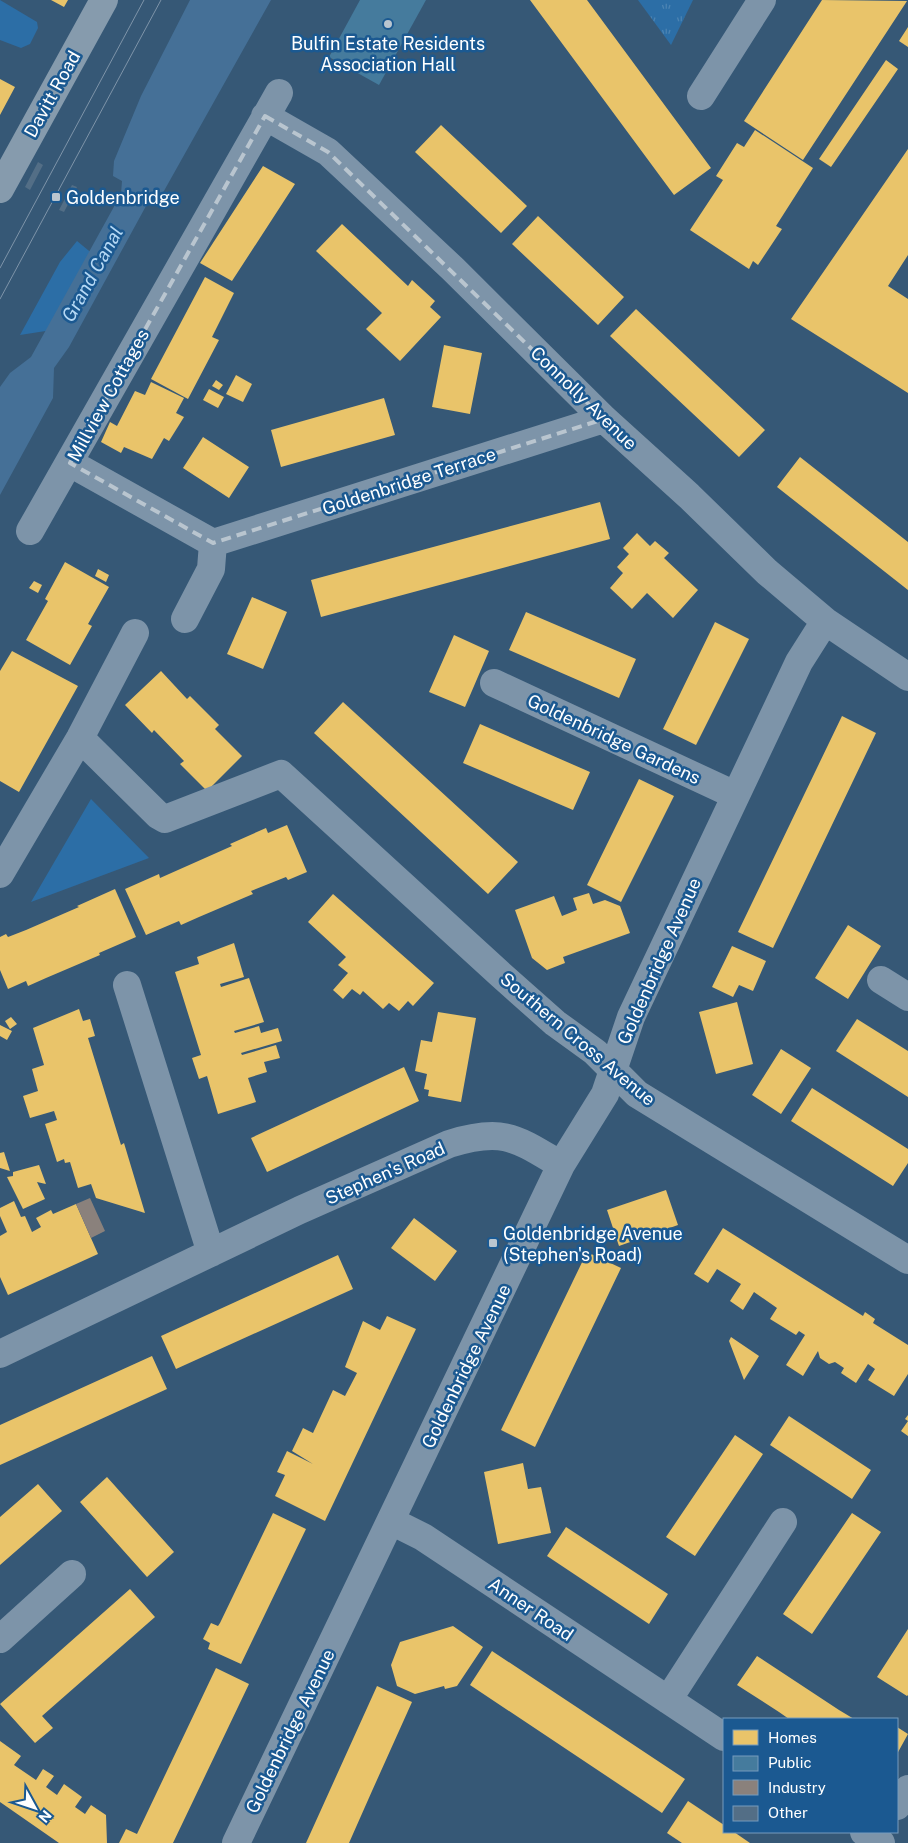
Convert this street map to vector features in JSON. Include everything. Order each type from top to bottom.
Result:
[{"type":"main road","name":"Davitt Road","points":[[0,189],[104,0]]},
{"type":"street","points":[[702,96],[762,0]]},
{"type":"street","name":"Millview Cottages","points":[[30,530],[70,463],[184,258],[279,93]]},
{"type":"street","name":"Connolly Avenue","points":[[265,116],[328,152],[452,269],[604,419],[689,496],[767,572],[825,621],[908,676]]},
{"type":"street","name":"Goldenbridge Terrace","points":[[213,543],[604,419]]},
{"type":"street","points":[[70,463],[213,543],[211,569],[185,619]]},
{"type":"street","name":"Goldenbridge Avenue","points":[[236,1843],[561,1165],[605,1094],[614,1072],[630,1017],[799,662],[825,621]]},
{"type":"street","points":[[0,874],[80,738],[135,633]]},
{"type":"street","name":"Goldenbridge Gardens","points":[[494,683],[735,795]]},
{"type":"street","name":"Southern Cross Avenue","points":[[80,738],[158,815],[166,819],[281,774],[500,975],[555,1023],[595,1052],[637,1094],[908,1260]]},
{"type":"street","points":[[881,980],[908,997]]},
{"type":"street","points":[[127,985],[211,1253]]},
{"type":"street","name":"Stephen's Road","points":[[0,1354],[352,1187],[449,1144],[475,1136],[500,1134],[522,1142],[561,1165]]},
{"type":"street","name":"Anner Road","points":[[391,1521],[423,1537],[723,1736]]},
{"type":"street","points":[[668,1700],[783,1522]]},
{"type":"street","points":[[0,1639],[72,1574]]},
{"type":"street","points":[[898,1804],[908,1789]]},
{"type":"highlighted area","points":[[265,116],[328,152],[604,419],[213,543],[70,463]]},
{"type":"green space","points":[[0,0],[37,22],[38,28],[30,44],[21,48],[0,40]]},
{"type":"green space","points":[[638,0],[693,0],[671,45]]},
{"type":"green space","points":[[77,241],[94,255],[52,330],[20,335],[60,262]]},
{"type":"green space","points":[[91,799],[149,858],[31,902]]},
{"type":"water","name":"Grand Canal","points":[[190,0],[271,0],[160,198],[146,206],[69,347],[54,368],[53,398],[0,495],[0,387],[10,373],[31,357],[121,194],[122,181],[113,176],[114,161],[141,96]]},
{"type":"building: Homes","points":[[51,0],[68,0],[64,7]]},
{"type":"building: Homes","points":[[530,0],[587,0],[711,168],[674,195]]},
{"type":"building: Homes","points":[[822,0],[907,1],[803,160],[744,121]]},
{"type":"building: Homes","points":[[908,27],[908,47],[899,41]]},
{"type":"building: Homes","points":[[886,60],[898,69],[831,167],[819,159]]},
{"type":"building: Homes","points":[[0,79],[15,87],[0,115]]},
{"type":"building: Homes","points":[[441,125],[527,206],[501,233],[415,152]]},
{"type":"building: Homes","points":[[755,130],[813,168],[776,226],[782,229],[758,265],[753,261],[749,269],[690,230],[723,180],[716,176],[737,143],[744,147]]},
{"type":"building: Homes","points":[[908,149],[908,255],[888,286],[908,299],[908,393],[791,319]]},
{"type":"building: Homes","points":[[263,166],[295,184],[232,281],[200,263]]},
{"type":"building: Homes","points":[[538,216],[624,297],[598,325],[512,244]]},
{"type":"building: Homes","points":[[342,224],[408,286],[412,280],[435,301],[430,307],[441,317],[400,361],[366,329],[382,313],[316,251]]},
{"type":"building: Homes","points":[[205,277],[234,293],[212,337],[219,340],[188,399],[151,379]]},
{"type":"building: Homes","points":[[636,309],[765,430],[739,457],[610,336]]},
{"type":"building: Homes","points":[[444,345],[482,353],[470,414],[432,407]]},
{"type":"building: Homes","points":[[236,375],[252,384],[243,402],[226,394]]},
{"type":"building: Homes","points":[[216,380],[223,385],[219,390],[212,386]]},
{"type":"building: Homes","points":[[151,382],[184,398],[176,413],[184,417],[169,441],[164,438],[152,459],[124,447],[121,453],[101,442],[110,422],[117,426],[135,391],[145,395]]},
{"type":"building: Homes","points":[[209,389],[224,397],[218,408],[203,400]]},
{"type":"building: Homes","points":[[384,398],[395,435],[281,467],[271,430]]},
{"type":"building: Homes","points":[[203,437],[249,467],[229,498],[183,468]]},
{"type":"building: Homes","points":[[800,457],[908,542],[908,590],[777,487]]},
{"type":"building: Homes","points":[[600,502],[610,539],[321,617],[311,580]]},
{"type":"building: Homes","points":[[637,533],[650,546],[655,541],[669,553],[664,558],[698,590],[673,618],[647,593],[632,609],[610,588],[623,573],[617,567],[629,554],[623,548]]},
{"type":"building: Homes","points":[[65,562],[109,587],[88,624],[92,626],[70,665],[26,640],[48,601],[45,599]]},
{"type":"building: Homes","points":[[98,569],[109,575],[106,582],[95,576]]},
{"type":"building: Homes","points":[[34,581],[42,585],[38,593],[29,588]]},
{"type":"building: Homes","points":[[252,597],[287,612],[263,669],[227,654]]},
{"type":"building: Homes","points":[[526,612],[636,659],[619,698],[509,650]]},
{"type":"building: Homes","points":[[715,622],[749,639],[696,745],[663,729]]},
{"type":"building: Homes","points":[[454,635],[489,651],[465,707],[429,692]]},
{"type":"building: Homes","points":[[12,651],[78,686],[19,792],[0,781],[0,671]]},
{"type":"building: Homes","points":[[161,671],[187,699],[190,696],[219,725],[215,729],[242,756],[207,791],[180,764],[184,761],[154,730],[152,733],[125,705]]},
{"type":"building: Homes","points":[[343,702],[518,862],[488,894],[314,733]]},
{"type":"building: Homes","points":[[842,716],[876,733],[773,948],[738,932]]},
{"type":"building: Homes","points":[[480,724],[590,772],[573,810],[463,763]]},
{"type":"building: Homes","points":[[639,779],[674,796],[621,902],[587,885]]},
{"type":"building: Homes","points":[[287,825],[307,872],[288,880],[286,877],[251,891],[253,894],[181,925],[179,921],[146,935],[125,889],[159,874],[160,878],[232,846],[230,844],[266,828],[268,833]]},
{"type":"building: Homes","points":[[115,889],[136,937],[99,953],[100,955],[28,986],[26,981],[8,989],[0,970],[0,937],[6,934],[8,937],[26,930]]},
{"type":"building: Homes","points":[[589,893],[593,904],[605,900],[620,906],[630,933],[563,957],[565,963],[547,970],[532,958],[515,910],[554,896],[562,916],[577,910],[573,898]]},
{"type":"building: Homes","points":[[333,894],[434,983],[413,1006],[408,1001],[399,1011],[389,1003],[383,1009],[363,991],[360,995],[352,989],[343,999],[333,990],[348,973],[338,965],[346,957],[308,922]]},
{"type":"building: Homes","points":[[848,925],[881,946],[848,999],[815,978]]},
{"type":"building: Homes","points":[[234,943],[244,977],[220,984],[221,987],[249,978],[264,1022],[234,1031],[235,1033],[259,1026],[261,1033],[278,1028],[282,1041],[241,1053],[242,1055],[276,1045],[280,1058],[264,1062],[267,1072],[248,1078],[256,1102],[218,1114],[207,1076],[199,1079],[192,1058],[201,1055],[175,972],[199,964],[197,957]]},
{"type":"building: Homes","points":[[732,946],[766,961],[753,991],[739,985],[733,997],[712,987]]},
{"type":"building: Homes","points":[[737,1002],[753,1064],[716,1074],[699,1012]]},
{"type":"building: Homes","points":[[79,1009],[83,1021],[90,1019],[95,1036],[88,1038],[121,1145],[124,1143],[145,1213],[96,1198],[91,1184],[78,1188],[70,1162],[65,1163],[64,1159],[57,1162],[45,1124],[57,1120],[54,1111],[30,1118],[23,1096],[38,1091],[32,1069],[44,1065],[33,1028]]},
{"type":"building: Homes","points":[[438,1012],[476,1018],[461,1102],[428,1096],[429,1090],[424,1089],[427,1074],[415,1071],[421,1040],[432,1042]]},
{"type":"building: Homes","points":[[11,1017],[17,1024],[10,1029],[5,1021]]},
{"type":"building: Homes","points":[[857,1019],[908,1051],[908,1097],[836,1051]]},
{"type":"building: Homes","points":[[0,1025],[12,1031],[7,1040],[0,1036]]},
{"type":"building: Homes","points":[[781,1049],[811,1068],[781,1114],[752,1095]]},
{"type":"building: Homes","points":[[404,1067],[419,1101],[267,1172],[251,1138]]},
{"type":"building: Homes","points":[[812,1088],[908,1149],[908,1163],[893,1186],[791,1121]]},
{"type":"building: Homes","points":[[4,1152],[10,1171],[0,1168],[0,1153]]},
{"type":"building: Homes","points":[[39,1165],[46,1184],[37,1182],[45,1199],[23,1209],[7,1177],[13,1176],[13,1172]]},
{"type":"building: Homes","points":[[666,1190],[678,1225],[619,1246],[607,1210]]},
{"type":"building: Homes","points":[[14,1201],[21,1217],[25,1216],[32,1232],[41,1227],[36,1218],[51,1210],[53,1214],[76,1204],[98,1254],[8,1295],[0,1277],[0,1236],[7,1232],[0,1216],[0,1208]]},
{"type":"building: Homes","points":[[414,1218],[457,1251],[435,1281],[391,1248]]},
{"type":"building: Homes","points":[[723,1228],[863,1316],[865,1312],[875,1319],[873,1323],[908,1345],[908,1374],[894,1396],[868,1380],[875,1369],[868,1364],[856,1383],[841,1373],[844,1368],[835,1362],[829,1364],[820,1358],[818,1351],[803,1376],[786,1365],[805,1335],[799,1331],[796,1335],[770,1319],[777,1308],[754,1292],[743,1310],[730,1301],[741,1284],[717,1269],[708,1283],[694,1274]]},
{"type":"building: Homes","points":[[587,1252],[621,1268],[535,1447],[501,1430]]},
{"type":"building: Homes","points":[[338,1255],[353,1289],[176,1369],[161,1336]]},
{"type":"building: Homes","points":[[387,1316],[416,1329],[325,1521],[275,1496],[285,1475],[277,1472],[287,1451],[313,1464],[292,1451],[303,1428],[313,1433],[333,1390],[345,1396],[357,1373],[345,1367],[363,1321],[380,1330]]},
{"type":"building: Homes","points":[[731,1337],[759,1356],[744,1380],[729,1341]]},
{"type":"building: Homes","points":[[152,1356],[167,1389],[0,1465],[0,1425]]},
{"type":"building: Homes","points":[[789,1416],[871,1470],[852,1499],[770,1445]]},
{"type":"building: Homes","points":[[908,1421],[908,1436],[901,1431]]},
{"type":"building: Homes","points":[[735,1435],[763,1454],[695,1556],[666,1537]]},
{"type":"building: Homes","points":[[523,1463],[528,1489],[541,1487],[551,1533],[498,1544],[484,1472]]},
{"type":"building: Homes","points":[[107,1477],[174,1552],[147,1577],[80,1502]]},
{"type":"building: Homes","points":[[38,1484],[62,1511],[0,1565],[0,1517]]},
{"type":"building: Homes","points":[[273,1513],[306,1529],[241,1664],[208,1649],[210,1643],[203,1639],[211,1623],[218,1626],[220,1623]]},
{"type":"building: Homes","points":[[852,1513],[881,1532],[812,1634],[783,1614]]},
{"type":"building: Homes","points":[[566,1527],[668,1594],[649,1624],[547,1556]]},
{"type":"building: Homes","points":[[130,1589],[155,1617],[42,1716],[53,1728],[35,1743],[0,1704]]},
{"type":"building: Homes","points":[[453,1626],[483,1647],[457,1686],[445,1689],[444,1686],[415,1694],[397,1686],[391,1665],[400,1642]]},
{"type":"building: Homes","points":[[908,1629],[908,1695],[907,1696],[877,1677]]},
{"type":"building: Homes","points":[[492,1651],[685,1779],[662,1813],[470,1685]]},
{"type":"building: Homes","points":[[757,1656],[852,1718],[788,1718],[737,1685]]},
{"type":"building: Homes","points":[[216,1668],[249,1684],[173,1843],[119,1843],[126,1829],[137,1834]]},
{"type":"building: Homes","points":[[377,1686],[412,1702],[349,1843],[306,1843]]},
{"type":"building: Homes","points":[[898,1728],[908,1734],[898,1752]]},
{"type":"building: Homes","points":[[0,1741],[21,1756],[14,1765],[36,1780],[43,1769],[54,1776],[46,1787],[57,1795],[64,1784],[82,1797],[75,1807],[85,1814],[91,1805],[106,1815],[107,1843],[59,1843],[0,1802]]},
{"type":"building: Homes","points":[[688,1801],[723,1824],[723,1833],[735,1833],[750,1843],[682,1843],[667,1833]]},
{"type":"building: Public","points":[[360,0],[426,0],[379,85],[329,57]]},
{"type":"building: Industry","points":[[90,1198],[105,1231],[91,1238],[76,1204]]},
{"type":"building: Other","points":[[38,162],[43,165],[30,190],[25,187]]},
{"type":"building: Other","points":[[72,185],[77,187],[64,212],[59,210]]},
{"type":"tram line","points":[[0,268],[144,0]]},
{"type":"tram line","points":[[0,299],[161,0]]},
{"type":"place","name":"Bulfin Estate Residents Association Hall","points":[[388,24]]},
{"type":"place","name":"Goldenbridge","points":[[56,197]]},
{"type":"place","name":"Goldenbridge Avenue (Stephen's Road)","points":[[493,1243]]}]
